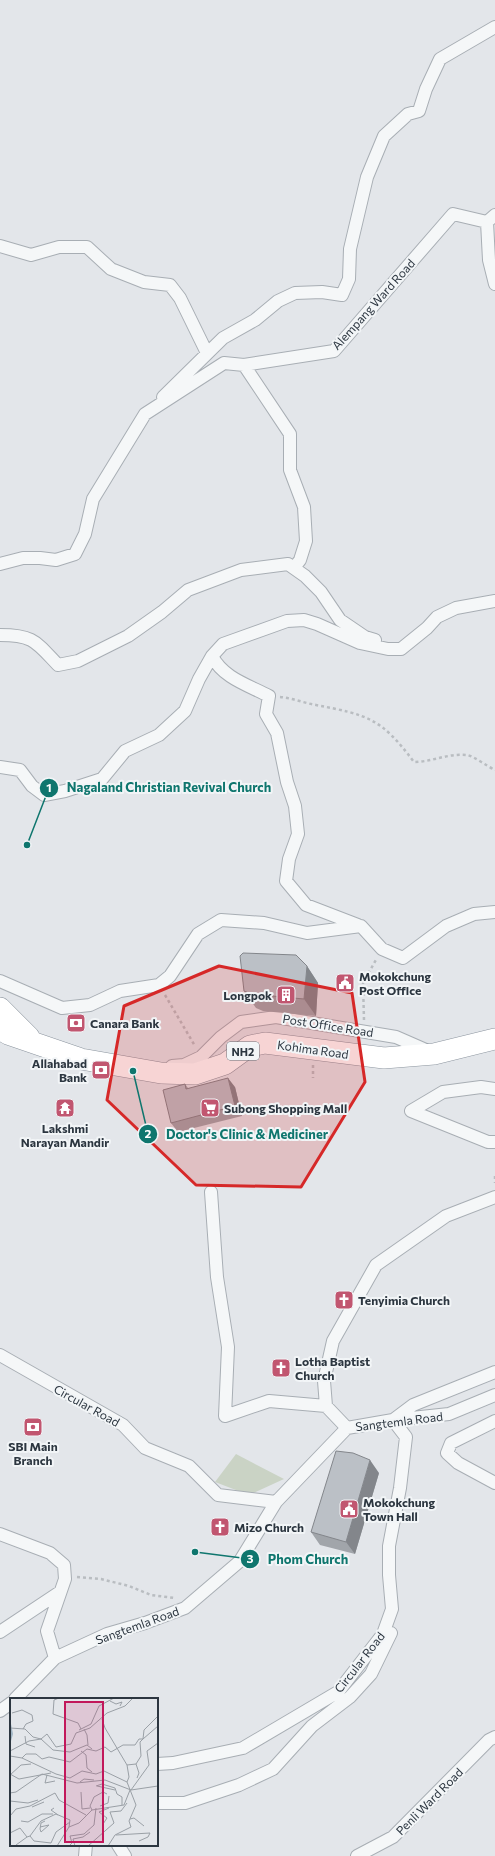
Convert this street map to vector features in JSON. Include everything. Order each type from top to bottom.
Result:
[{"type":"highway","points":[[0,1008],[37,1044]]},
{"type":"highway","name":"Kohima Road","points":[[0,1029],[8,1034],[81,1059],[137,1068],[161,1074],[195,1074],[224,1064],[250,1046],[265,1043],[384,1058],[434,1054],[495,1039]]},
{"type":"street","points":[[145,414],[223,338],[255,320],[278,302],[295,293],[322,292],[342,295],[349,279],[350,249],[367,177],[384,136],[408,114],[419,112],[426,89],[440,59],[495,27]]},
{"type":"street","name":"Alempang Ward Road","points":[[0,564],[23,558],[56,560],[75,554],[85,534],[93,499],[145,414],[224,363],[244,365],[278,361],[305,354],[334,351],[453,214],[491,219]]},
{"type":"street","points":[[491,219],[489,260],[495,284]]},
{"type":"street","points":[[0,246],[31,255],[59,247],[87,247],[111,269],[144,282],[170,285],[180,298],[207,353]]},
{"type":"street","points":[[244,365],[290,434],[290,470],[304,507],[306,541],[300,560],[294,568]]},
{"type":"street","points":[[0,635],[17,635],[34,640],[58,665],[78,661],[128,636],[162,612],[188,590],[241,570],[288,564],[305,576],[321,592],[340,620],[365,637],[401,649]]},
{"type":"street","points":[[0,767],[20,770],[32,786],[44,795],[65,791],[102,779],[125,751],[159,735],[185,711],[199,679],[212,656],[223,644],[287,621],[304,620],[317,624],[360,643],[388,649],[401,649],[437,618],[456,608],[495,601]]},
{"type":"street","points":[[212,656],[217,666],[232,678],[269,696],[266,714],[277,733],[287,782],[295,806],[298,834],[289,859],[286,881],[306,904],[361,926],[382,949],[403,958],[446,926],[474,914],[495,912]]},
{"type":"street","points":[[0,981],[62,1008],[90,1005],[120,991],[159,985],[170,976],[198,934],[221,920],[264,923],[307,933],[361,926]]},
{"type":"street","name":"Post Office Road","points":[[137,1068],[184,1065],[201,1057],[221,1037],[241,1022],[276,1017],[364,1030],[396,1037],[434,1054]]},
{"type":"street","points":[[495,1089],[481,1087],[443,1092],[411,1112],[488,1142],[495,1142]]},
{"type":"street","points":[[211,1192],[217,1277],[228,1347],[225,1416],[269,1401],[326,1406]]},
{"type":"street","points":[[347,1428],[326,1406],[324,1381],[333,1341],[376,1265],[446,1216],[495,1197]]},
{"type":"street","name":"Circular Road","points":[[0,1355],[123,1425],[144,1448],[189,1466],[218,1495],[276,1502]]},
{"type":"street","points":[[393,1420],[413,1405],[495,1372]]},
{"type":"street","name":"Sangtemla Road","points":[[55,1658],[107,1634],[145,1623],[185,1608],[240,1561],[276,1502],[347,1428],[393,1420],[449,1414],[495,1395]]},
{"type":"street","name":"Circular Road","points":[[158,1764],[174,1763],[243,1748],[338,1692],[384,1634],[392,1609],[388,1575],[388,1546],[400,1488],[406,1437],[393,1420]]},
{"type":"street","points":[[495,1421],[451,1443],[447,1453],[458,1463],[495,1483]]},
{"type":"street","points":[[0,1534],[50,1553],[64,1565],[65,1579],[47,1631],[55,1658],[16,1698]]},
{"type":"street","points":[[0,1632],[60,1592]]},
{"type":"street","points":[[158,1803],[185,1803],[239,1785],[273,1769],[312,1726],[350,1696],[371,1674],[395,1626],[392,1609]]},
{"type":"street","points":[[0,1711],[10,1704]]},
{"type":"street","name":"Penli Ward Road","points":[[357,1856],[393,1837],[489,1740],[495,1738]]},
{"type":"street","points":[[85,1856],[86,1846]]},
{"type":"street","points":[[119,1846],[125,1856]]},
{"type":"path","points":[[269,696],[290,698],[308,704],[358,714],[375,721],[392,735],[414,762],[426,762],[439,756],[468,755],[495,770]]},
{"type":"path","points":[[364,1030],[363,982],[382,949]]},
{"type":"path","points":[[159,985],[201,1057]]},
{"type":"path","points":[[495,1176],[495,1183]]},
{"type":"path","points":[[65,1579],[76,1576],[102,1579],[129,1586],[151,1595],[195,1599]]},
{"type":"highlighted area","points":[[219,966],[352,993],[365,1082],[301,1187],[196,1185],[107,1100],[124,1006]]},
{"type":"green space","points":[[236,1454],[284,1479],[249,1495],[215,1482]]},
{"type":"building","points":[[243,953],[296,955],[307,966],[304,999],[251,994],[244,991],[240,956]]},
{"type":"building","points":[[228,1078],[235,1106],[171,1123],[163,1090],[185,1084],[186,1089]]},
{"type":"building","points":[[336,1451],[353,1453],[370,1460],[346,1542],[311,1532]]},
{"type":"place","name":"Nagaland Christian Revival Church","points":[[27,845]]},
{"type":"place","name":"Mokokchung Post Office","points":[[345,983]]},
{"type":"place","name":"Longpok","points":[[286,995]]},
{"type":"place","name":"Canara Bank","points":[[76,1023]]},
{"type":"place","name":"Allahabad Bank","points":[[101,1070]]},
{"type":"place","name":"Doctor's Clinic & Mediciner","points":[[133,1071]]},
{"type":"place","name":"Lakshmi Narayan Mandir","points":[[65,1108]]},
{"type":"place","name":"Subong Shopping Mall","points":[[210,1108]]},
{"type":"place","name":"Tenyimia Church","points":[[344,1300]]},
{"type":"place","name":"Lotha Baptist Church","points":[[281,1368]]},
{"type":"place","name":"SBI Main Branch","points":[[33,1427]]},
{"type":"place","name":"Mokokchung Town Hall","points":[[349,1509]]},
{"type":"place","name":"Mizo Church","points":[[220,1527]]},
{"type":"place","name":"Phom Church","points":[[195,1552]]}]
